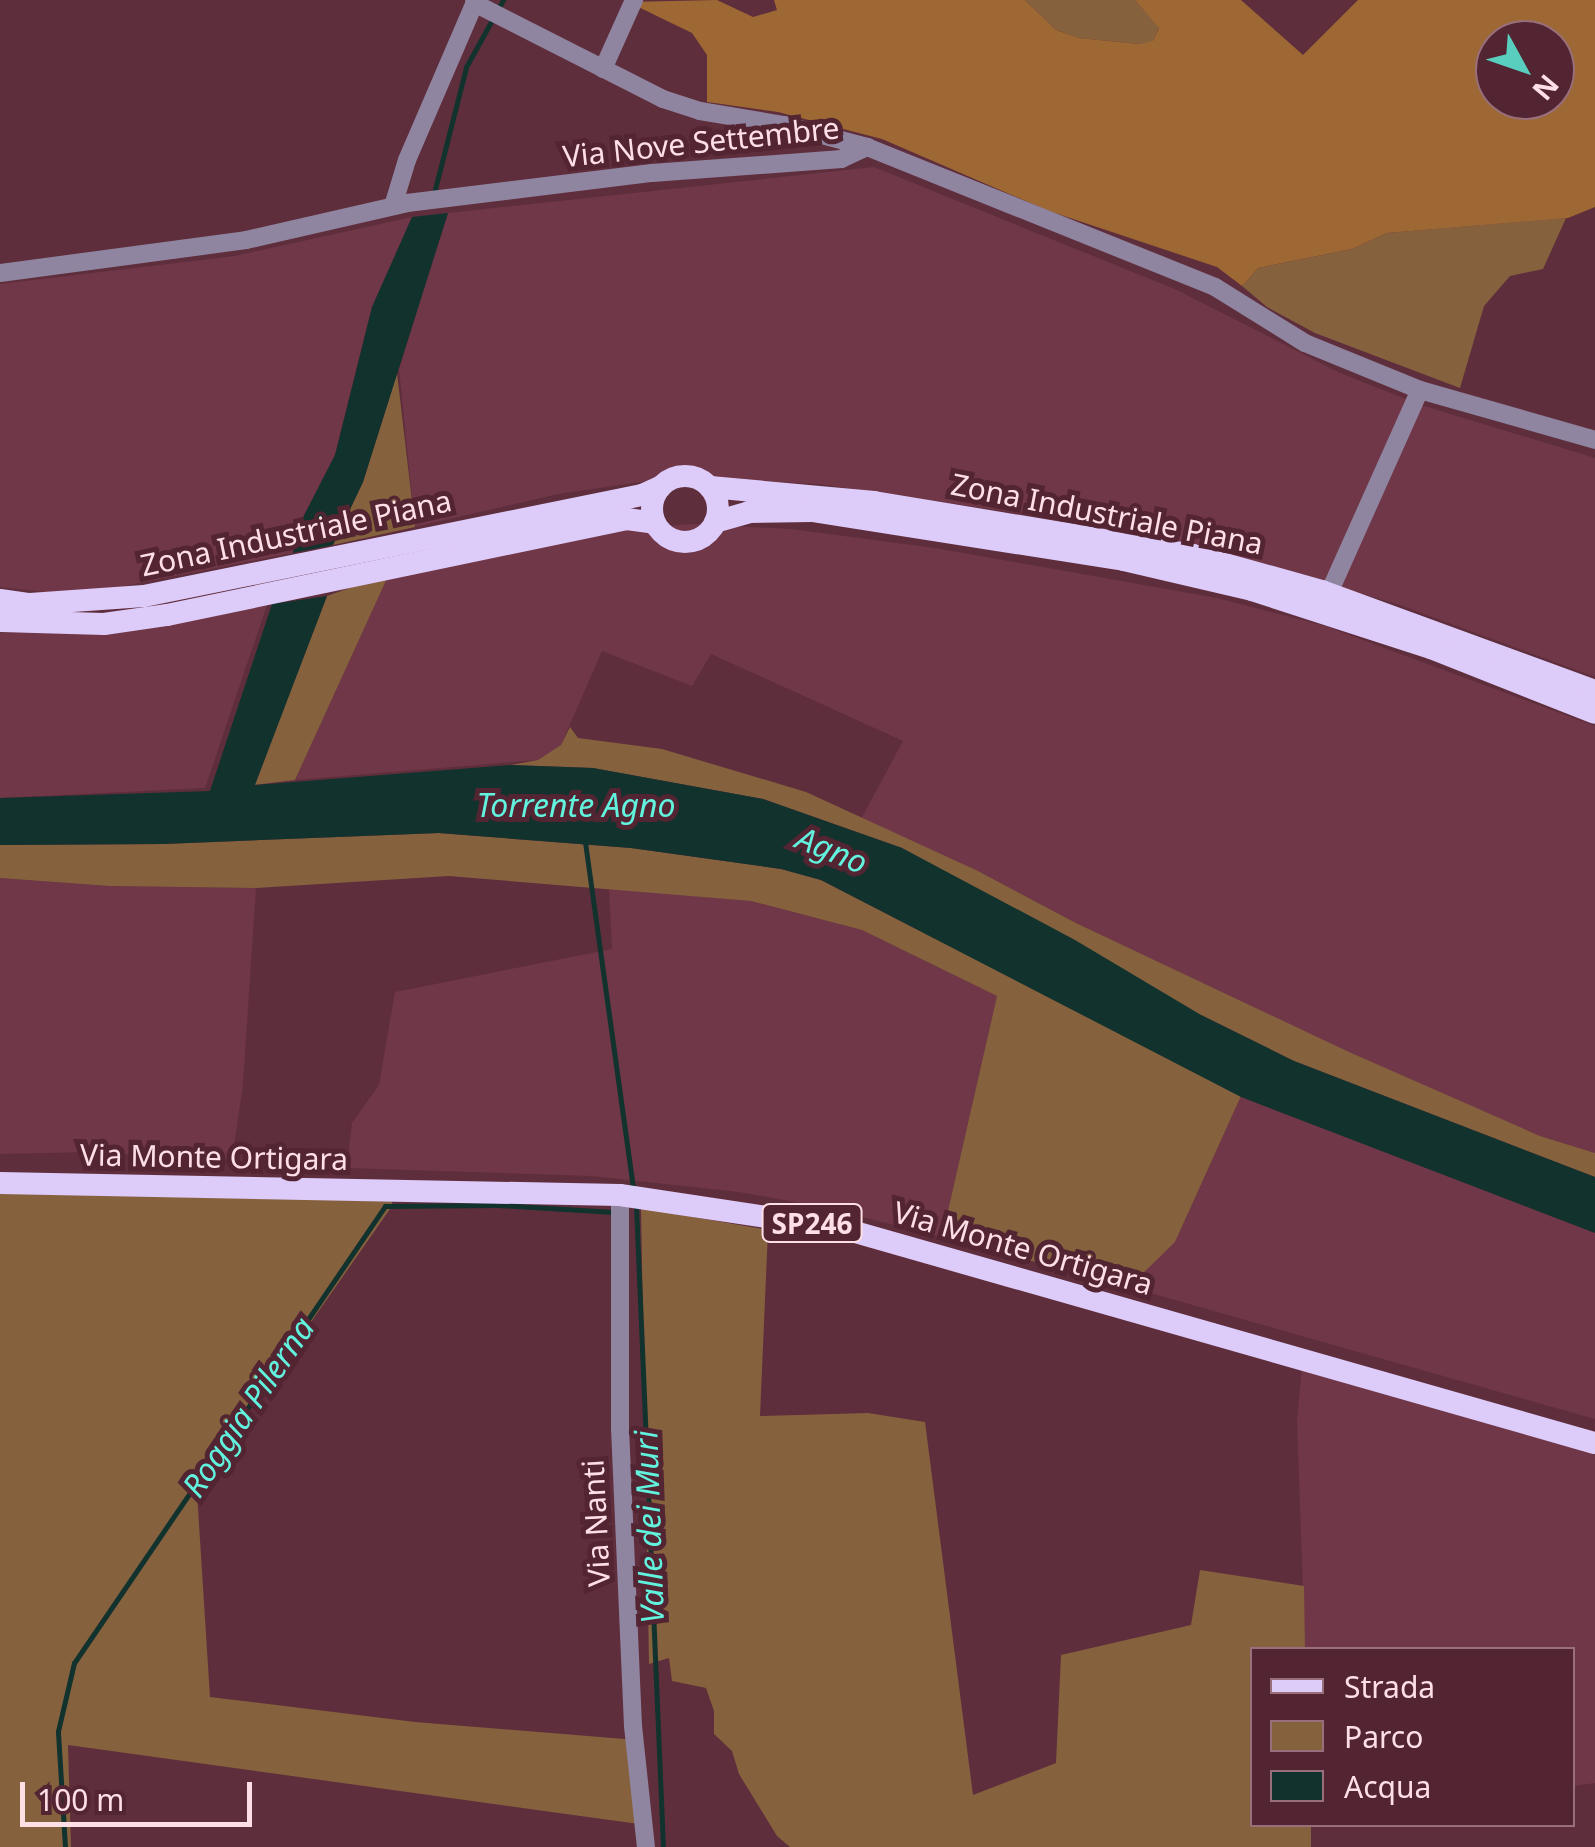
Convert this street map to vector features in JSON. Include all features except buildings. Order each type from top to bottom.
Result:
[{"type":"main road","points":[[679,476],[701,480],[710,487],[718,504],[715,522],[705,536],[687,542],[668,537],[655,523],[652,504],[660,487],[679,476]]},
{"type":"main road","name":"Zona Industriale Piana","points":[[0,600],[30,604],[144,596],[642,496],[660,487]]},
{"type":"main road","name":"Zona Industriale Piana","points":[[710,487],[874,502],[1193,555],[1329,593],[1595,691]]},
{"type":"main road","name":"Zona Industriale Piana","points":[[715,522],[750,512],[812,511],[1124,560],[1252,590],[1431,648],[1595,713]]},
{"type":"main road","name":"Zona Industriale Piana","points":[[0,621],[104,624],[628,519],[655,523]]},
{"type":"main road","name":"Via Monte Ortigara","points":[[0,1183],[620,1195],[841,1228],[1595,1443]]},
{"type":"street","points":[[602,69],[634,0]]},
{"type":"street","points":[[400,204],[407,160],[475,2],[602,69],[700,111],[784,125],[867,148]]},
{"type":"street","name":"Via Nove Settembre","points":[[0,273],[231,242],[400,204],[652,173],[841,159],[867,148],[1215,287],[1306,344],[1420,390],[1595,440]]},
{"type":"street","points":[[1329,593],[1420,390]]},
{"type":"street","name":"Via Nanti","points":[[620,1195],[620,1448],[633,1726],[646,1847]]},
{"type":"shaded area","points":[[717,0],[753,17],[777,10],[774,0],[1025,0],[1056,30],[1079,38],[1139,44],[1153,41],[1159,28],[1135,0],[1241,0],[1303,55],[1358,0],[1595,0],[1595,207],[1568,218],[1387,233],[1352,249],[1258,268],[1242,286],[1217,267],[1049,211],[882,139],[778,112],[707,102],[707,55],[692,33],[628,2]]},
{"type":"shaded area","points":[[874,167],[1177,290],[1340,373],[1421,405],[1595,458],[1595,677],[1397,604],[1177,542],[1072,521],[818,484],[640,482],[558,494],[415,527],[399,369],[448,213]]},
{"type":"shaded area","points":[[412,217],[372,307],[335,455],[296,531],[293,553],[104,590],[46,592],[0,587],[0,284],[235,256]]},
{"type":"shaded area","points":[[689,524],[791,529],[935,548],[1217,598],[1325,626],[1595,726],[1595,1153],[1540,1136],[1215,996],[978,871],[861,819],[903,741],[711,654],[692,686],[602,651],[561,745],[538,760],[295,780],[389,574],[606,532]]},
{"type":"shaded area","points":[[268,602],[205,788],[0,798],[0,633],[121,632]]},
{"type":"shaded area","points":[[0,878],[108,886],[256,888],[243,1084],[232,1160],[93,1152],[0,1154]]},
{"type":"shaded area","points":[[609,888],[751,901],[862,930],[997,996],[942,1237],[818,1206],[739,1192],[592,1176],[347,1168],[352,1123],[379,1085],[395,992],[612,949]]},
{"type":"shaded area","points":[[1241,1096],[1595,1233],[1595,1419],[1129,1287],[1175,1242]]},
{"type":"shaded area","points":[[1302,1368],[1595,1453],[1595,1783],[1575,1786],[1575,1647],[1305,1647],[1297,1420]]},
{"type":"green space","points":[[1025,0],[1135,0],[1159,27],[1153,42],[1139,44],[1079,38],[1056,30]]},
{"type":"green space","points":[[1566,218],[1543,269],[1510,276],[1484,306],[1460,388],[1315,333],[1267,307],[1242,286],[1258,268],[1352,249],[1387,233]]},
{"type":"green space","points":[[397,373],[415,527],[333,545],[363,482]]},
{"type":"green space","points":[[389,574],[295,780],[254,785],[327,596]]},
{"type":"green space","points":[[570,727],[578,738],[662,749],[806,792],[978,871],[1078,924],[1349,1052],[1540,1136],[1595,1153],[1595,1177],[1294,1061],[1201,1015],[902,848],[763,799],[593,768],[511,765],[538,760],[561,745]]},
{"type":"green space","points":[[439,833],[631,848],[781,869],[821,880],[1241,1096],[1175,1242],[1129,1287],[942,1237],[997,996],[862,930],[751,901],[449,876],[256,888],[109,886],[0,878],[0,845],[163,844]]},
{"type":"green space","points":[[0,1184],[392,1194],[392,1206],[242,1421],[196,1477],[210,1697],[415,1722],[637,1740],[646,1825],[68,1745],[71,1847],[0,1847]]},
{"type":"green space","points":[[641,1208],[768,1230],[760,1416],[868,1413],[925,1422],[973,1795],[1056,1763],[1061,1655],[1191,1625],[1200,1570],[1304,1586],[1305,1647],[1250,1647],[1250,1827],[1311,1827],[1311,1847],[790,1847],[777,1836],[739,1774],[732,1751],[714,1734],[714,1711],[706,1688],[672,1681],[669,1658],[649,1664]]},
{"type":"water","points":[[448,213],[363,482],[333,545],[293,553],[296,531],[335,455],[372,307],[412,217]]},
{"type":"water","name":"Torrente Agno","points":[[327,596],[255,785],[511,765],[593,768],[763,799],[902,848],[1075,940],[1201,1015],[1294,1061],[1595,1177],[1595,1233],[1241,1097],[821,880],[781,869],[631,848],[439,833],[163,844],[0,845],[0,798],[210,791],[272,604]]},
{"type":"waterway","points":[[434,193],[466,67],[503,0]]},
{"type":"waterway","name":"Valle dei Muri","points":[[585,842],[633,1186]]},
{"type":"waterway","name":"Roggia Pilerna","points":[[65,1847],[58,1731],[74,1663],[385,1206],[498,1205],[614,1212]]},
{"type":"waterway","name":"Valle dei Muri","points":[[636,1206],[663,1847]]},
{"type":"water label","name":"Agno","points":[[832,850]]}]
